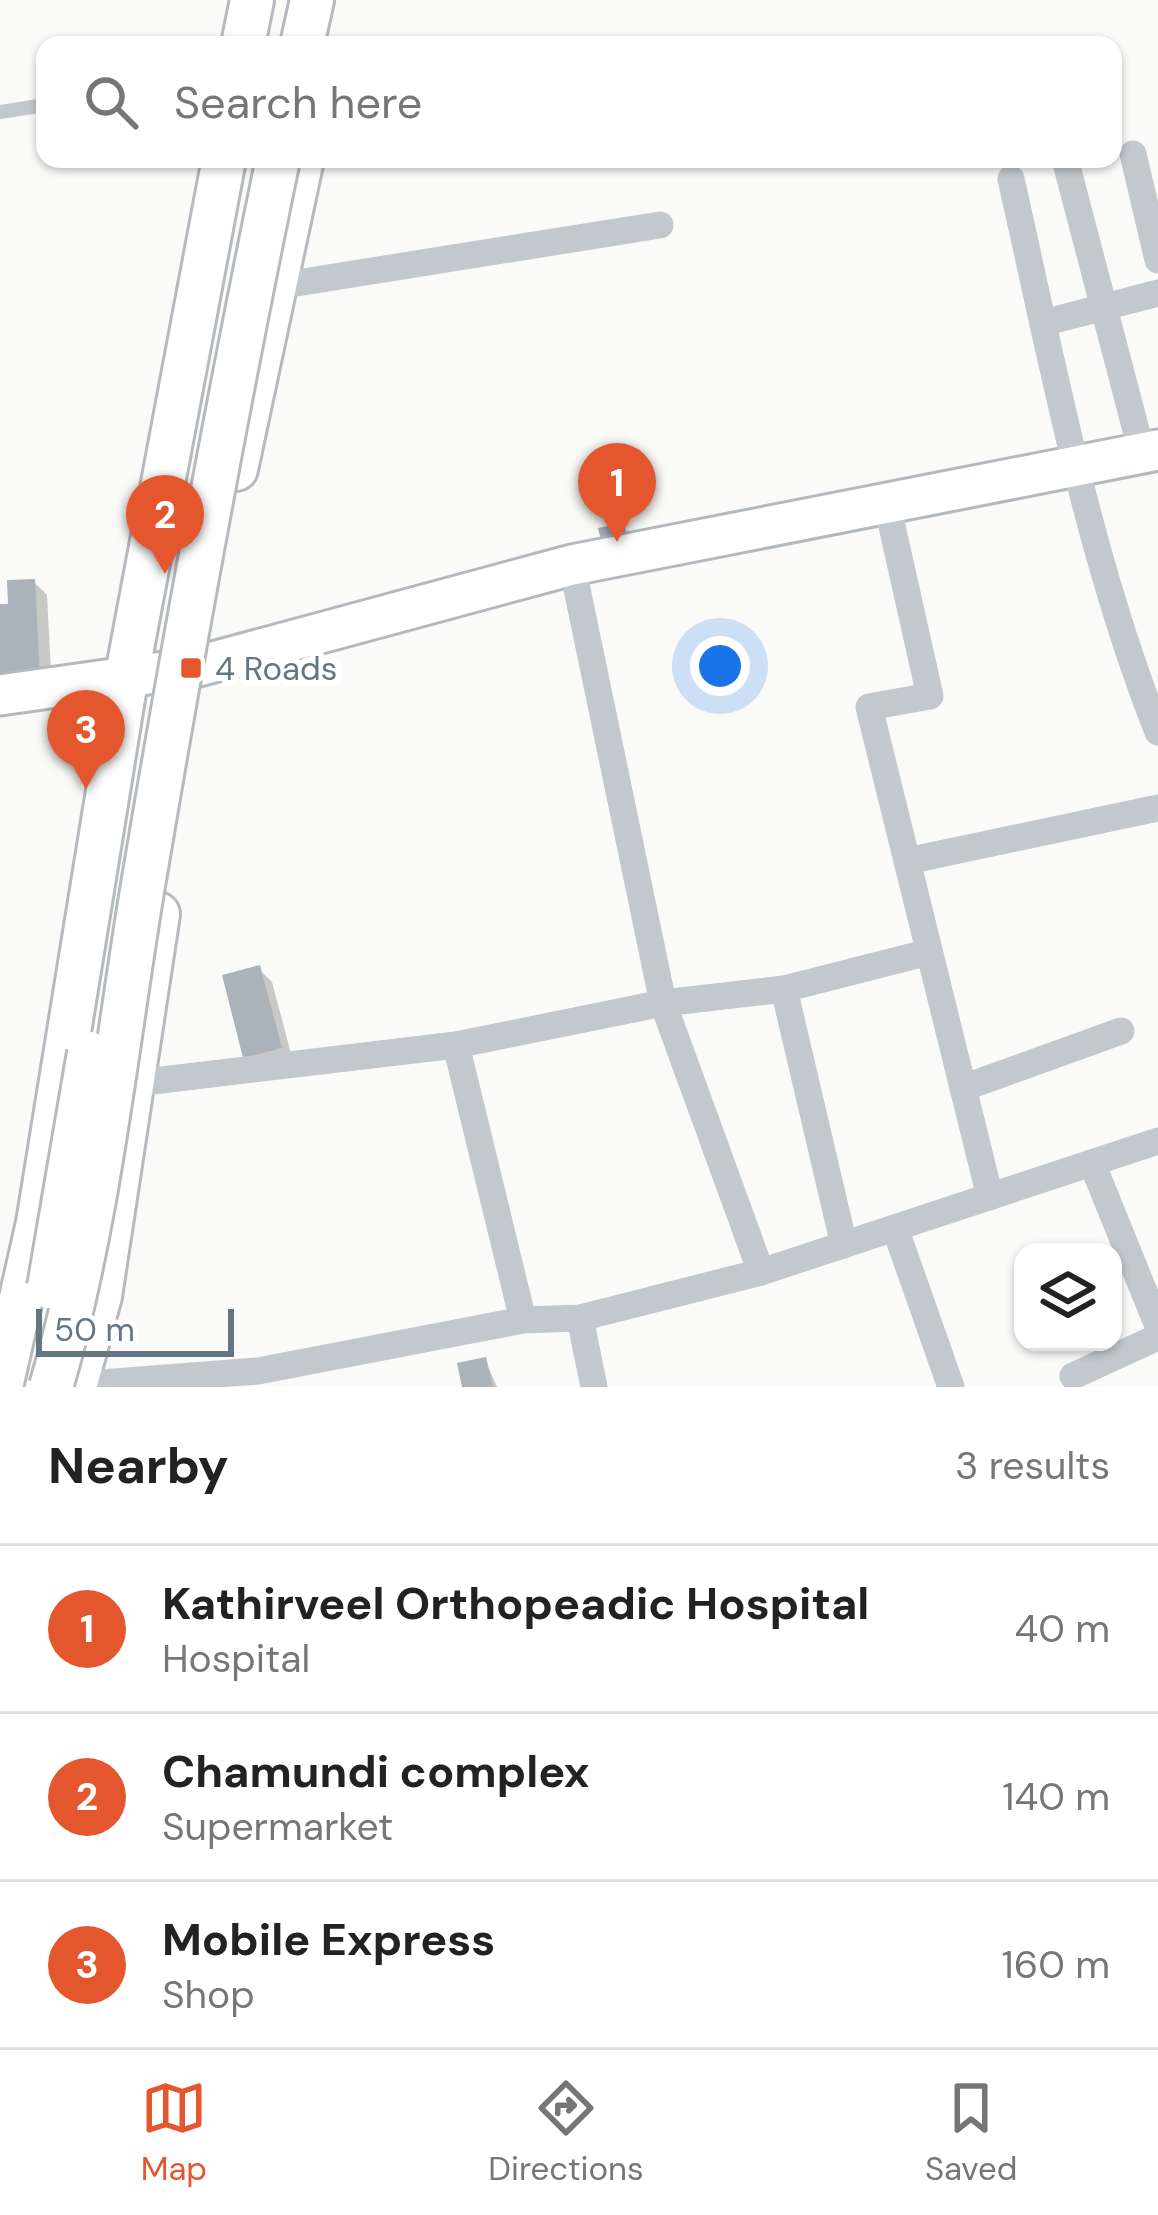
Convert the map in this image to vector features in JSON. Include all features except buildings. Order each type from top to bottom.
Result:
[{"type":"main road","points":[[245,36],[252,0]]},
{"type":"main road","points":[[275,36],[282,0]]},
{"type":"main road","points":[[304,36],[312,0]]},
{"type":"main road","points":[[325,36],[332,0]]},
{"type":"main road","points":[[1,1387],[38,1223],[125,680],[222,168]]},
{"type":"main road","points":[[23,1387],[45,1310],[128,821],[249,168]]},
{"type":"main road","points":[[67,1386],[73,1313],[99,1181],[216,459],[276,168]]},
{"type":"main road","points":[[67,1386],[100,1295],[136,1084],[191,668],[300,168]]},
{"type":"street","points":[[1133,154],[1158,260]]},
{"type":"street","points":[[0,695],[191,668],[572,566],[1150,452],[1105,311],[1067,168]]},
{"type":"street","points":[[1011,179],[1076,466],[1135,672],[1158,733]]},
{"type":"street","points":[[278,286],[660,225]]},
{"type":"street","points":[[1043,323],[1105,311],[1158,293]]},
{"type":"street","points":[[887,504],[930,696],[868,707],[990,1197]]},
{"type":"street","points":[[572,566],[663,1003],[761,1271]]},
{"type":"street","points":[[907,861],[1158,808]]},
{"type":"street","points":[[136,1084],[455,1045],[663,1003],[784,988],[929,952]]},
{"type":"street","points":[[784,988],[844,1245]]},
{"type":"street","points":[[963,1088],[1121,1031]]},
{"type":"street","points":[[455,1045],[523,1320]]},
{"type":"street","points":[[67,1386],[259,1379],[523,1320],[580,1318],[761,1271],[1158,1141]]},
{"type":"street","points":[[1092,1163],[1158,1326]]},
{"type":"street","points":[[895,1228],[951,1387]]},
{"type":"street","points":[[580,1318],[594,1387]]},
{"type":"street","points":[[1073,1376],[1158,1336]]},
{"type":"lane","points":[[0,112],[36,107]]},
{"type":"place","name":"Kathirveel Orthopeadic Hospital","points":[[617,542]]},
{"type":"place","name":"Chamundi complex","points":[[165,574]]},
{"type":"place","name":"4 Roads","points":[[191,668]]},
{"type":"place","name":"Mobile Express","points":[[86,789]]}]
